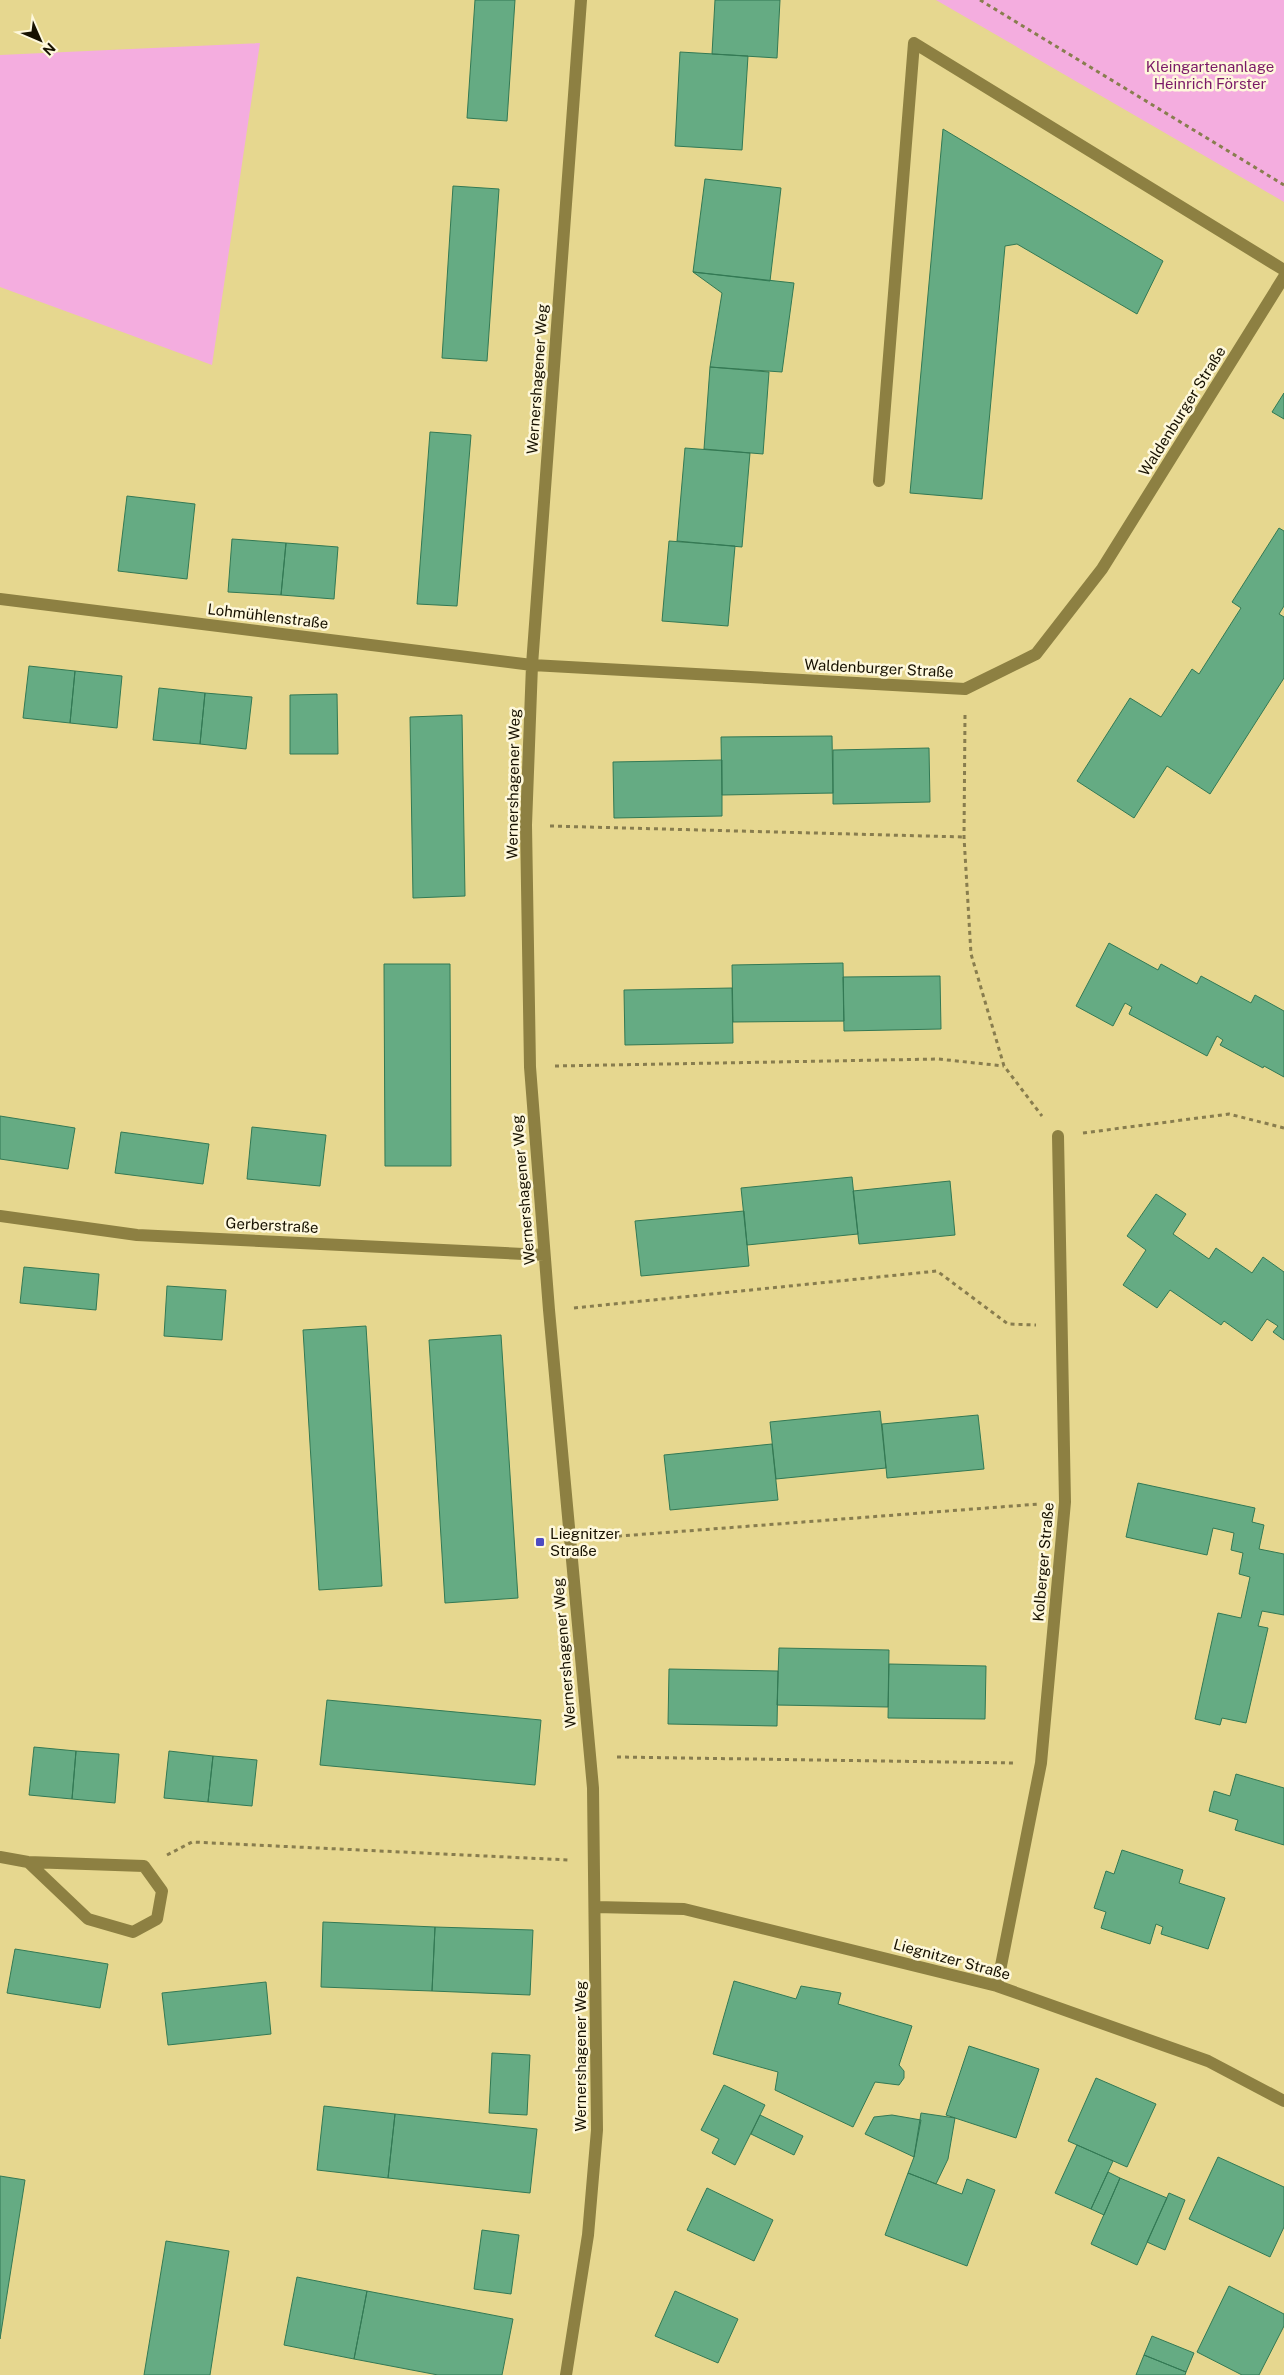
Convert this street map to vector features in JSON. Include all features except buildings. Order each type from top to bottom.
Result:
[{"type":"street","name":"Wernershagener Weg","points":[[566,2375],[588,2235],[597,2130],[593,1788],[544,1255],[530,1067],[526,825],[532,665],[582,0]]},
{"type":"street","points":[[879,481],[914,43],[1284,270]]},
{"type":"street","name":"Waldenburger Straße","points":[[532,665],[964,689],[1036,654],[1102,569],[1284,277]]},
{"type":"street","name":"Lohmühlenstraße","points":[[0,599],[532,665]]},
{"type":"street","name":"Kolberger Straße","points":[[997,1986],[1041,1764],[1065,1502],[1058,1136]]},
{"type":"street","name":"Gerberstraße","points":[[0,1216],[137,1235],[544,1255]]},
{"type":"street","points":[[0,1857],[28,1862],[144,1866],[162,1891],[157,1920],[133,1932],[88,1919],[28,1862]]},
{"type":"street","name":"Liegnitzer Straße","points":[[595,1907],[684,1909],[997,1986],[1208,2061],[1284,2101]]},
{"type":"path","points":[[980,0],[1284,185]]},
{"type":"path","points":[[964,689],[964,837],[971,954],[1004,1066],[1058,1136],[1230,1114],[1284,1128]]},
{"type":"path","points":[[526,825],[964,837]]},
{"type":"path","points":[[530,1067],[938,1058],[1004,1066]]},
{"type":"path","points":[[549,1310],[937,1271],[1008,1324],[1062,1325]]},
{"type":"path","points":[[570,1540],[1065,1502]]},
{"type":"path","points":[[590,1757],[1041,1764]]},
{"type":"path","points":[[144,1866],[192,1842],[594,1860]]},
{"type":"green space","name":"Kleingartenanlage Heinrich Förster","points":[[936,0],[1284,0],[1284,202]]},
{"type":"green space","points":[[260,43],[212,365],[0,287],[0,55]]},
{"type":"place","name":"Liegnitzer Straße","points":[[540,1542]]}]
